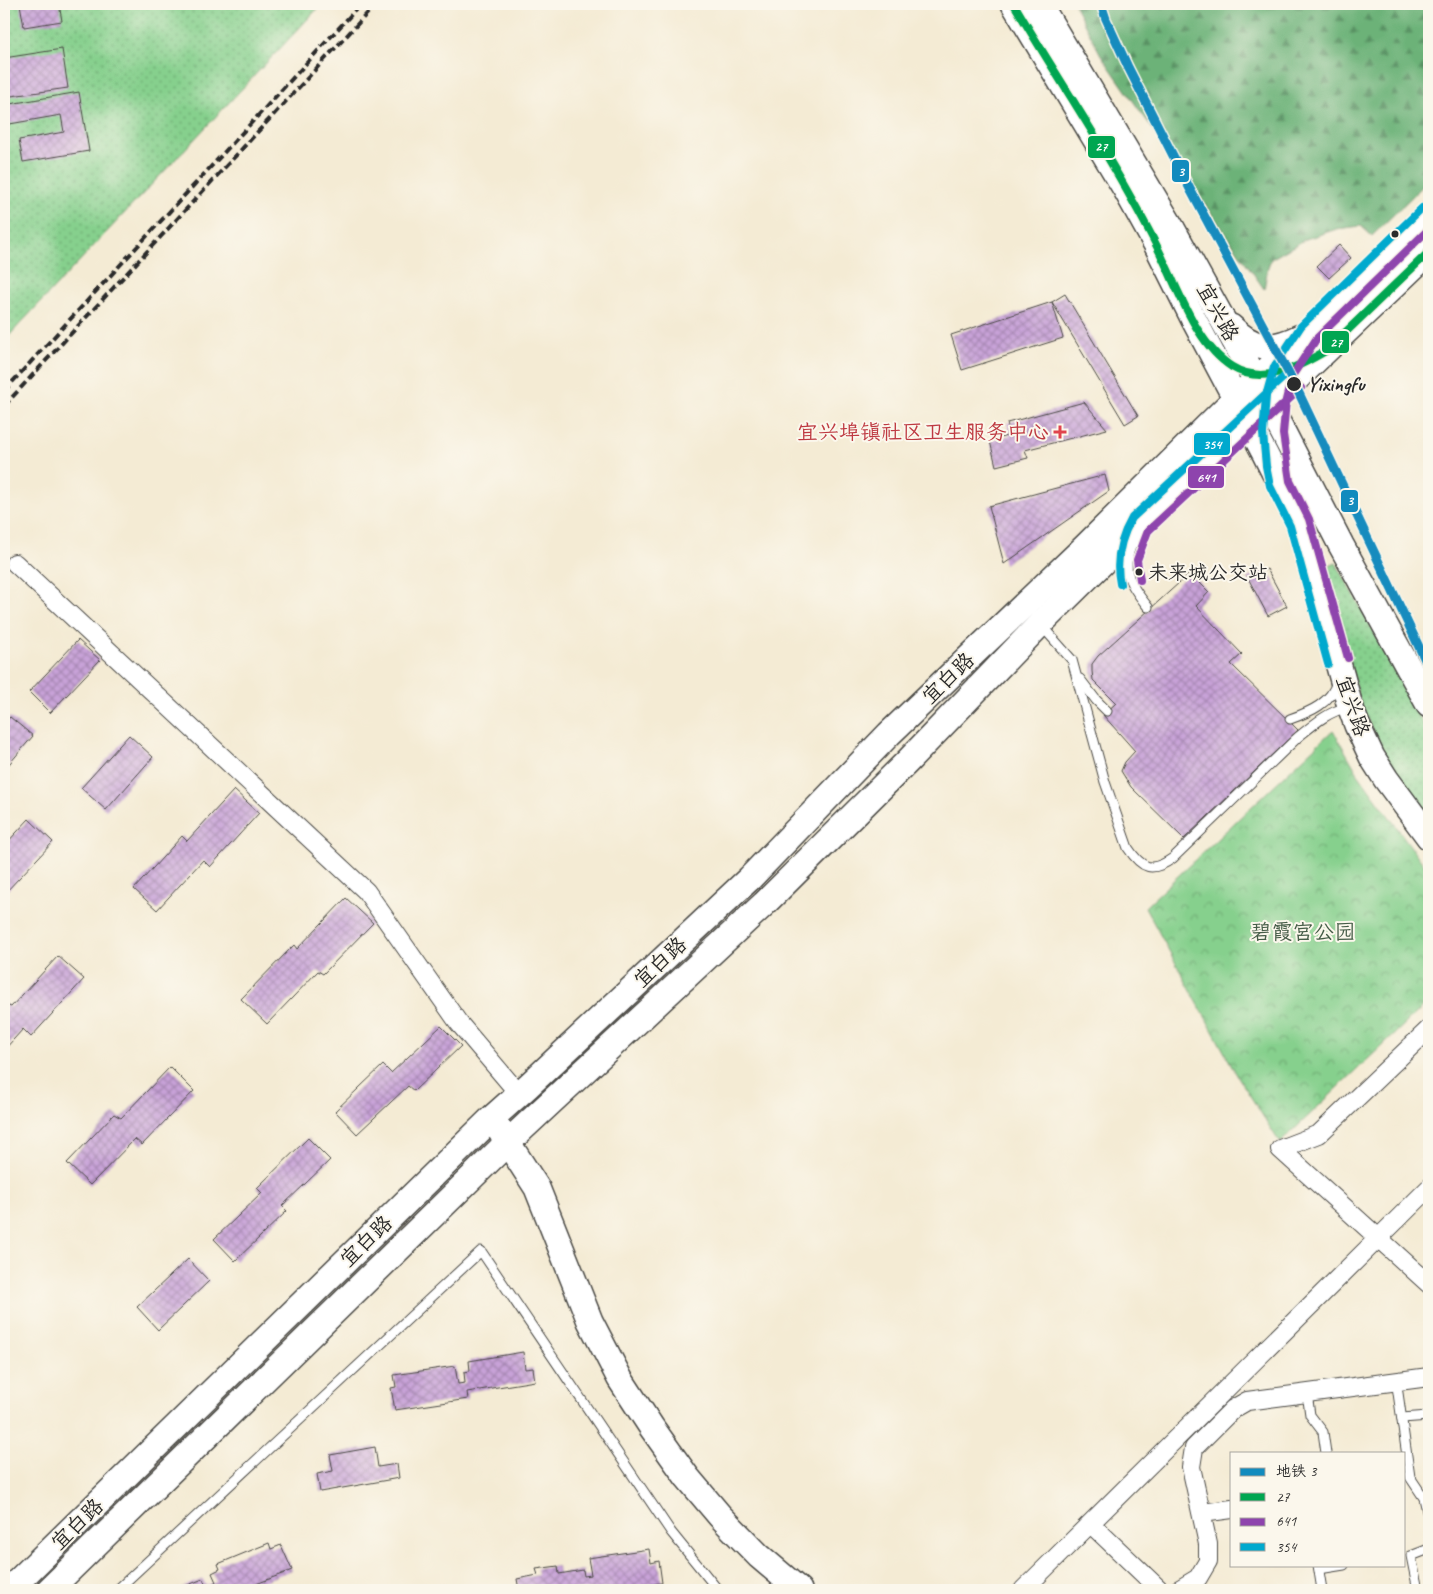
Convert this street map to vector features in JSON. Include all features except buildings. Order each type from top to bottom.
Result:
[{"type":"street","name":"宜兴路","points":[[1014,4],[1125,188],[1156,244],[1299,522],[1350,706],[1372,756],[1386,779],[1429,837]]},
{"type":"street","name":"宜兴路","points":[[1039,4],[1149,188],[1222,318],[1263,376],[1273,406],[1336,537],[1429,705]]},
{"type":"street","name":"宜白路","points":[[9,1590],[491,1119],[750,878],[889,734],[1429,215]]},
{"type":"street","points":[[49,1590],[508,1142],[764,904],[907,762],[1040,624],[1176,490],[1249,424],[1273,406],[1327,350],[1429,252]]},
{"type":"street","points":[[1222,318],[1246,340],[1257,346],[1279,345],[1309,332]]},
{"type":"street","points":[[1201,334],[1230,366],[1241,372],[1263,376],[1312,359],[1327,350]]},
{"type":"street","points":[[1273,406],[1274,450],[1280,484]]},
{"type":"street","points":[[15,563],[366,890],[458,1022],[519,1094]]},
{"type":"street","points":[[1429,1029],[1319,1134],[1280,1149],[1429,1284]]},
{"type":"street","points":[[491,1119],[537,1188],[590,1321],[620,1379],[652,1428],[687,1477],[720,1516],[759,1556],[799,1590]]},
{"type":"street","points":[[1023,1590],[1429,1188]]},
{"type":"street","points":[[1178,1590],[1198,1578],[1208,1561],[1208,1544],[1191,1466],[1194,1448],[1233,1409],[1246,1401],[1429,1377]]},
{"type":"street","points":[[1202,1512],[1230,1508]]},
{"type":"street","points":[[1091,1524],[1160,1590]]},
{"type":"lane","points":[[1140,525],[1126,561],[1130,582],[1148,607]]},
{"type":"lane","points":[[1040,624],[1072,660],[1106,782],[1128,848],[1134,858],[1144,866],[1154,868],[1162,866],[1173,858],[1297,738],[1334,710],[1350,706]]},
{"type":"lane","points":[[1290,719],[1311,710],[1328,699],[1336,684],[1338,661]]},
{"type":"lane","points":[[1077,674],[1096,700],[1107,711]]},
{"type":"lane","points":[[117,1590],[481,1251],[671,1532],[718,1590]]},
{"type":"lane","points":[[1397,1380],[1405,1452]]},
{"type":"lane","points":[[1307,1393],[1310,1415],[1323,1432],[1326,1452]]},
{"type":"lane","points":[[1402,1418],[1429,1416]]},
{"type":"lane","points":[[1407,1472],[1424,1498],[1429,1520]]},
{"type":"lane","points":[[1418,1590],[1408,1556],[1429,1549]]},
{"type":"lane","points":[[1322,1590],[1319,1567],[1332,1566]]},
{"type":"green space","points":[[4,4],[322,4],[4,341]]},
{"type":"green space","points":[[1074,4],[1429,4],[1429,180],[1372,236],[1361,226],[1337,229],[1306,239],[1271,259],[1264,289],[1101,55]]},
{"type":"green space","points":[[1336,563],[1409,695],[1429,736],[1429,821],[1408,792],[1380,745],[1362,708],[1323,569]]},
{"type":"green space","name":"碧霞宫公园","points":[[1333,730],[1357,772],[1429,872],[1429,1001],[1280,1143],[1237,1075],[1145,907]]},
{"type":"railway","points":[[4,391],[361,4]]},
{"type":"railway","points":[[4,406],[376,4]]},
{"type":"metro line","name":"3","points":[[1101,4],[1128,67],[1191,191],[1297,389],[1429,668]]},
{"type":"transit line","name":"27","points":[[1014,4],[1126,189],[1200,333],[1220,358],[1232,367],[1256,375],[1281,372],[1293,368],[1327,350],[1429,252]]},
{"type":"transit line","name":"354","points":[[1328,664],[1290,526],[1270,486],[1263,434],[1266,396],[1274,367],[1301,326],[1422,208]]},
{"type":"transit line","name":"641","points":[[1348,658],[1309,519],[1290,481],[1283,434],[1286,400],[1292,376],[1317,338],[1429,229]]},
{"type":"transit line","name":"354","points":[[1120,584],[1118,558],[1124,534],[1132,518],[1287,374]]},
{"type":"transit line","name":"641","points":[[1140,580],[1137,560],[1148,531],[1301,388]]},
{"type":"place","name":"Yixingfu","points":[[1294,384]]},
{"type":"place","name":"宜兴埠镇社区卫生服务中心","points":[[1060,432]]},
{"type":"place","name":"未来城公交站","points":[[1139,572]]}]
